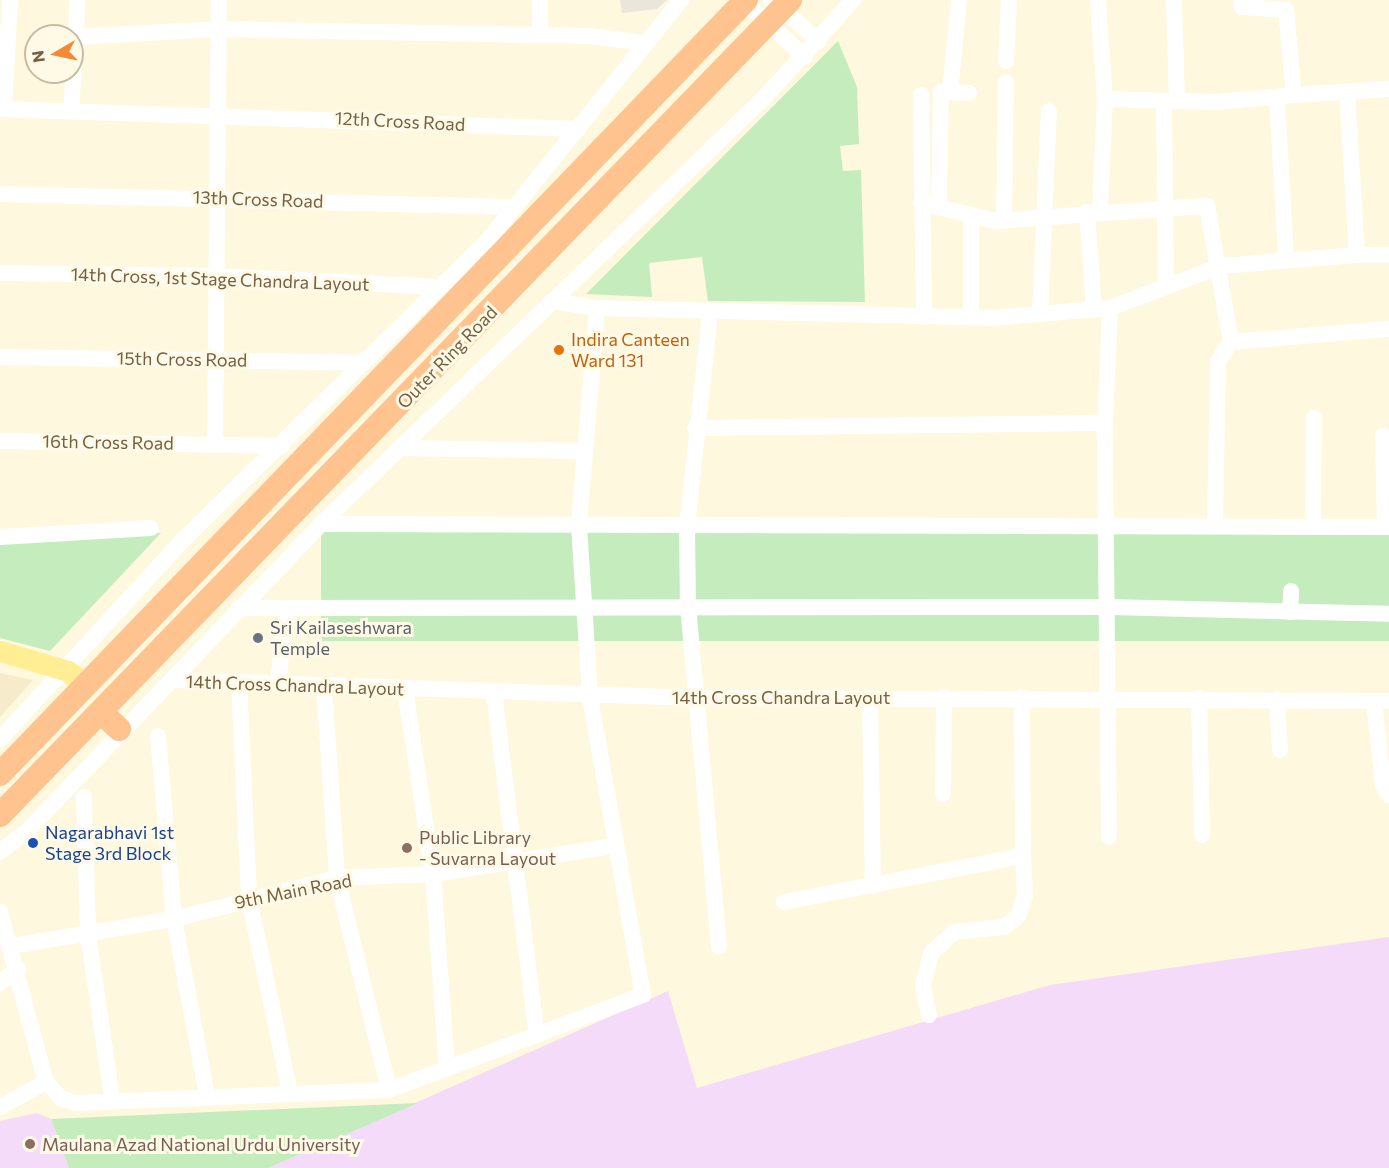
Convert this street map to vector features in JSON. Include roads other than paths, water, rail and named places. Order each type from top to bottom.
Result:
[{"type":"highway","name":"Outer Ring Road","points":[[0,815],[111,721],[756,36],[783,1]]},
{"type":"highway","name":"Outer Ring Road","points":[[0,774],[77,678],[740,6]]},
{"type":"main road","points":[[0,651],[77,678]]},
{"type":"street","points":[[2,109],[2,25],[10,0]]},
{"type":"street","points":[[76,24],[77,0]]},
{"type":"street","points":[[215,444],[217,276],[221,198],[219,0]]},
{"type":"street","points":[[540,0],[540,35]]},
{"type":"street","points":[[0,739],[77,678],[182,541],[282,446],[440,287],[515,207],[681,0]]},
{"type":"street","points":[[0,852],[26,832],[111,721],[173,680],[321,524],[805,57],[853,0]]},
{"type":"street","points":[[951,82],[959,0]]},
{"type":"street","points":[[1006,61],[1009,0]]},
{"type":"street","points":[[1098,0],[1105,99],[1093,212],[1102,309],[1109,523],[1109,837]]},
{"type":"street","points":[[1166,287],[1161,208],[1170,101],[1174,0]]},
{"type":"street","points":[[1242,0],[1242,7],[1286,10],[1294,95]]},
{"type":"street","points":[[783,1],[819,41]]},
{"type":"street","points":[[740,6],[805,57]]},
{"type":"street","points":[[84,36],[219,28],[540,35],[645,43]]},
{"type":"street","points":[[1004,220],[1006,82]]},
{"type":"street","points":[[71,111],[73,84]]},
{"type":"street","points":[[1105,99],[1170,101],[1277,98],[1389,89]]},
{"type":"street","points":[[939,204],[941,92],[969,93]]},
{"type":"street","points":[[1347,92],[1357,255]]},
{"type":"street","points":[[921,95],[924,317]]},
{"type":"street","points":[[1277,98],[1286,260]]},
{"type":"street","name":"12th Cross Road","points":[[2,109],[221,113],[579,129]]},
{"type":"street","points":[[1040,314],[1041,217],[1049,111]]},
{"type":"street","name":"13th Cross Road","points":[[0,194],[515,207]]},
{"type":"street","points":[[921,203],[939,204],[971,215],[1004,220],[1093,212],[1208,206],[1221,266],[1231,342],[1218,361],[1215,523]]},
{"type":"street","points":[[971,215],[971,317]]},
{"type":"street","points":[[552,301],[597,308],[710,315],[971,317],[1040,314],[1102,309],[1221,266],[1357,255],[1389,255]]},
{"type":"street","name":"14th Cross, 1st Stage Chandra Layout","points":[[0,273],[217,276],[440,287]]},
{"type":"street","points":[[0,912],[12,946],[46,1082],[62,1099],[76,1103],[112,1098],[389,1090],[536,1031],[643,995],[613,846],[590,696],[579,525],[597,308]]},
{"type":"street","points":[[710,315],[695,428],[687,526],[688,606],[719,947]]},
{"type":"street","points":[[1231,342],[1389,330]]},
{"type":"street","name":"15th Cross Road","points":[[0,357],[364,363]]},
{"type":"street","points":[[1313,525],[1314,418]]},
{"type":"street","points":[[695,428],[1105,423]]},
{"type":"street","points":[[321,524],[687,526],[1215,523],[1387,526],[1383,436]]},
{"type":"street","name":"16th Cross Road","points":[[0,441],[282,446]]},
{"type":"street","points":[[399,448],[585,451]]},
{"type":"street","points":[[0,537],[151,528]]},
{"type":"street","points":[[1290,612],[1291,591]]},
{"type":"street","points":[[239,608],[586,610],[688,606],[1109,608],[1389,614]]},
{"type":"street","points":[[278,684],[286,608]]},
{"type":"street","name":"14th Cross Chandra Layout","points":[[173,680],[695,698],[1110,697],[1381,701]]},
{"type":"street","points":[[239,683],[249,898],[290,1093]]},
{"type":"street","points":[[324,686],[337,878],[389,1090]]},
{"type":"street","points":[[405,689],[432,874],[447,1067]]},
{"type":"street","points":[[494,692],[512,862],[536,1031]]},
{"type":"street","points":[[943,794],[944,697]]},
{"type":"street","points":[[929,1015],[923,986],[931,953],[954,932],[1004,927],[1018,916],[1025,896],[1022,697]]},
{"type":"street","points":[[870,698],[873,886]]},
{"type":"street","points":[[1199,698],[1202,835]]},
{"type":"street","points":[[1277,699],[1280,750]]},
{"type":"street","points":[[1381,701],[1383,785],[1389,795]]},
{"type":"street","points":[[158,736],[174,919],[207,1096]]},
{"type":"street","points":[[84,797],[88,934],[112,1098]]},
{"type":"street","name":"9th Main Road","points":[[12,946],[174,919],[249,898],[337,878],[432,874],[613,846]]},
{"type":"street","points":[[784,902],[1023,856]]},
{"type":"street","points":[[0,983],[18,969]]},
{"type":"street","points":[[0,1107],[46,1082]]},
{"type":"place","name":"Indira Canteen Ward 131","points":[[559,350]]},
{"type":"place","name":"Sri Kailaseshwara Temple","points":[[258,638]]},
{"type":"place","name":"Nagarabhavi 1st Stage 3rd Block","points":[[33,843]]},
{"type":"place","name":"Public Library - Suvarna Layout","points":[[407,848]]},
{"type":"place","name":"Maulana Azad National Urdu University","points":[[30,1144]]}]
